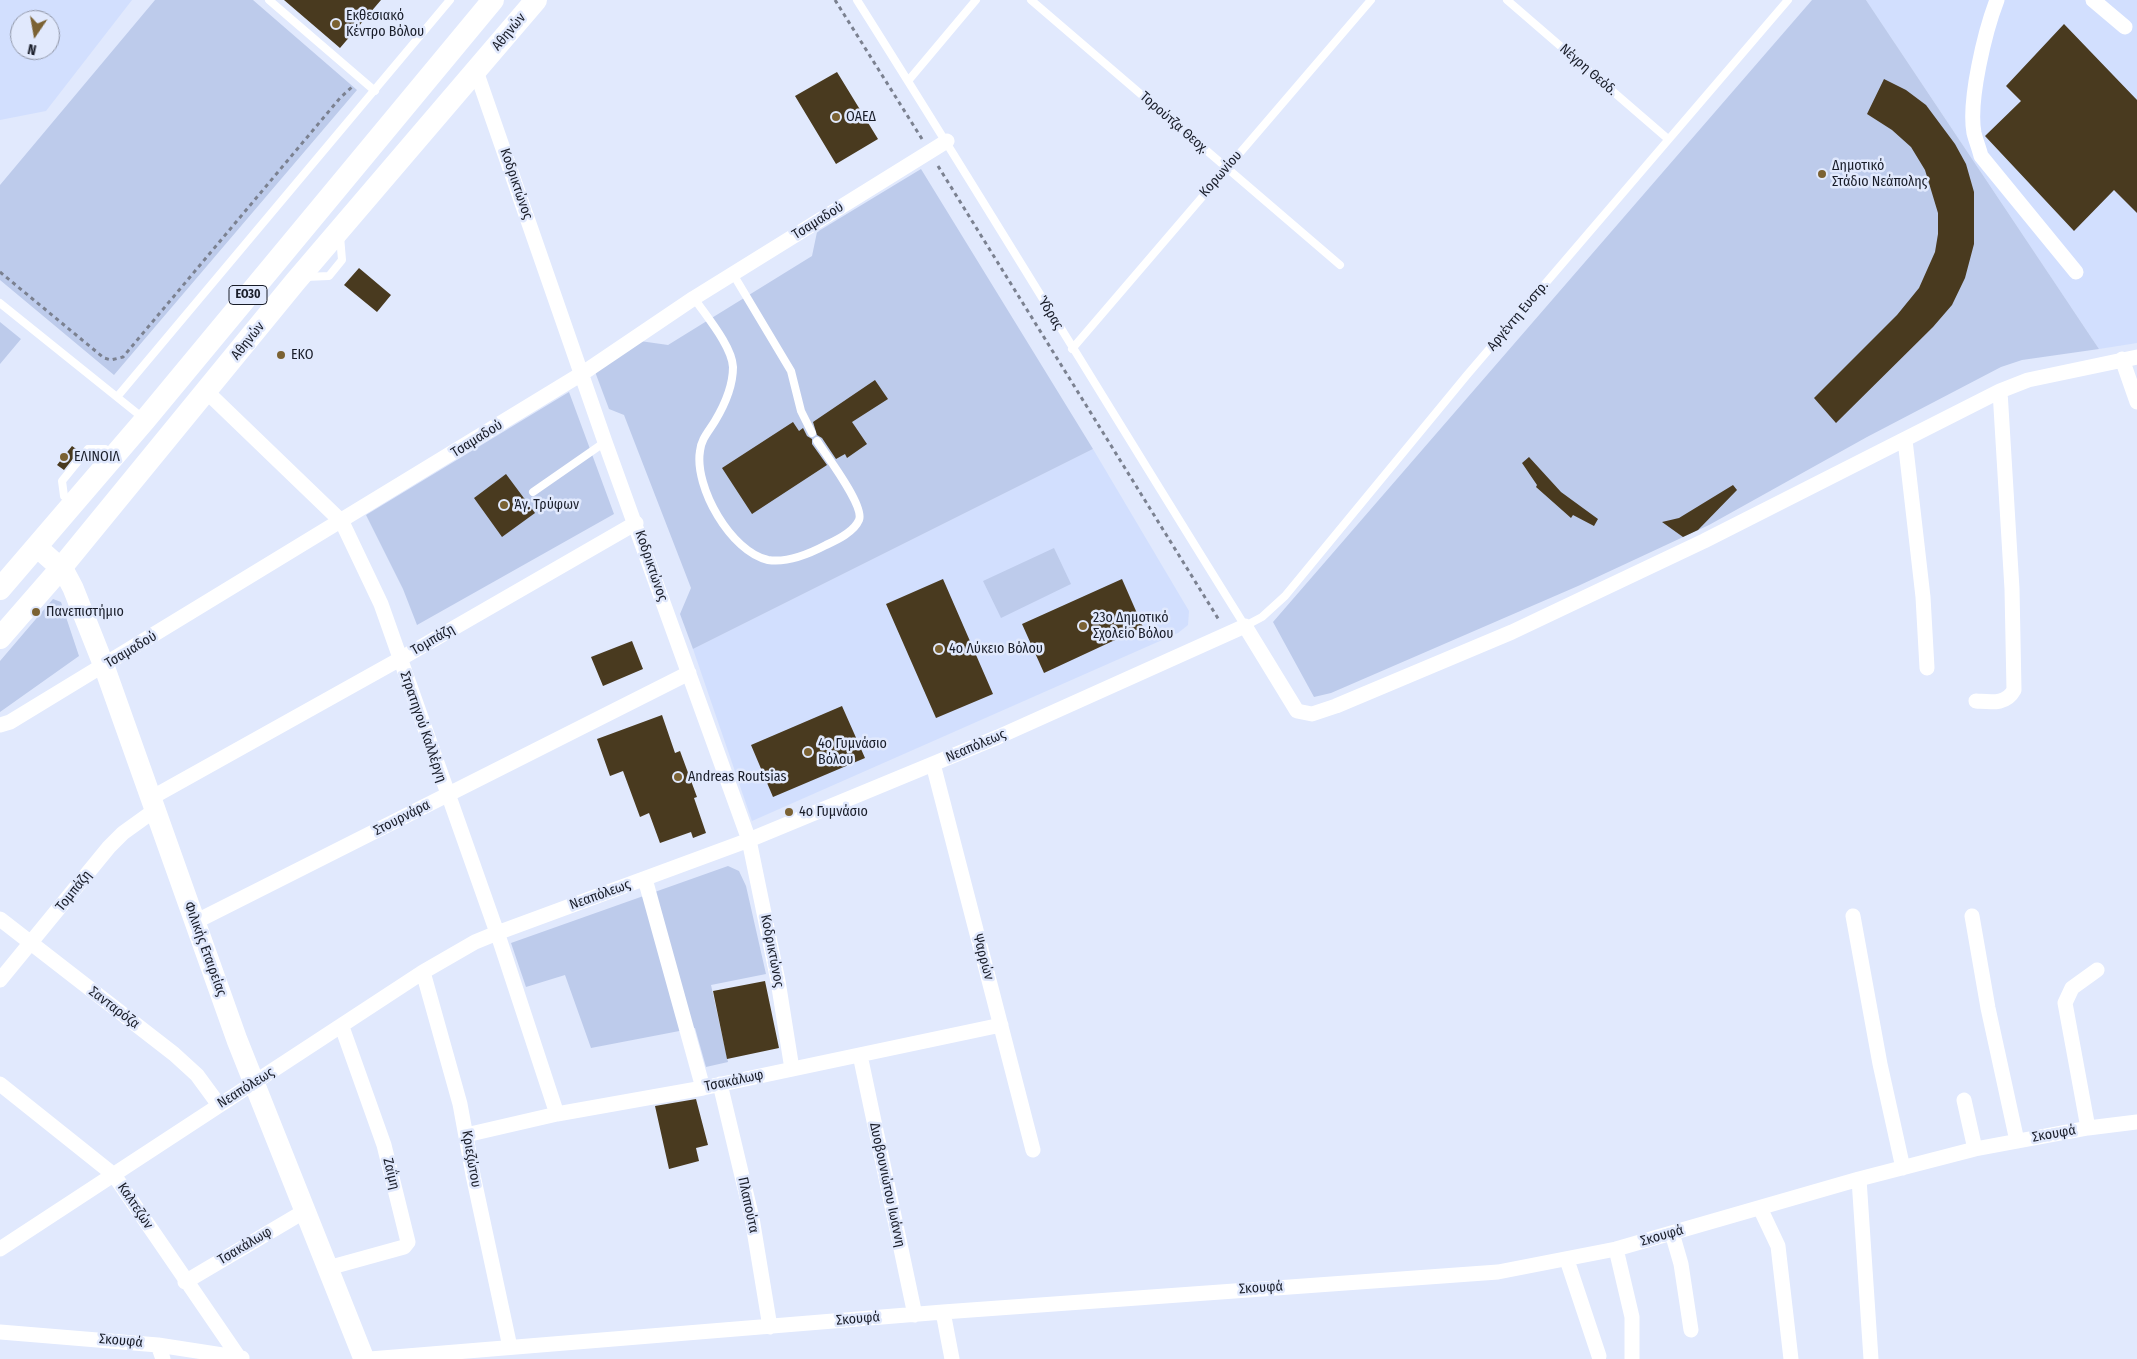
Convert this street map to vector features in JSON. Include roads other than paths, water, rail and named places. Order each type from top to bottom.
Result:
[{"type":"main road","name":"Αθηνών","points":[[0,589],[145,420],[493,0]]},
{"type":"main road","name":"Αθηνών","points":[[0,638],[61,568],[300,277],[536,0]]},
{"type":"street","points":[[1997,0],[1989,20],[1974,103],[1974,132],[1981,156],[2076,272]]},
{"type":"street","points":[[2092,0],[2125,26]]},
{"type":"street","name":"Κοδρικτώνος","points":[[476,71],[606,442],[749,840],[778,981],[792,1069]]},
{"type":"street","name":"Τσαμαδού","points":[[0,725],[10,722],[342,522],[583,373],[694,298],[946,141]]},
{"type":"street","points":[[1245,626],[1297,711],[1312,714],[1336,706],[1512,632],[1704,541],[2000,391],[2028,380],[2130,358],[2137,402]]},
{"type":"street","points":[[1976,701],[1999,702],[2007,699],[2014,690],[2012,589],[2000,391]]},
{"type":"street","name":"Στρατηγού Καλλέργη","points":[[206,392],[342,522],[374,588],[497,933],[556,1114]]},
{"type":"street","points":[[1905,440],[1923,597],[1927,668]]},
{"type":"street","name":"Τομπάζη","points":[[0,980],[109,847],[153,804],[636,523]]},
{"type":"street","name":"Φιλικής Εταιρείας","points":[[37,547],[61,568],[74,588],[104,666],[254,1083],[364,1359]]},
{"type":"street","name":"Νεαπόλεως","points":[[0,1249],[219,1105],[342,1027],[423,972],[461,950],[497,933],[749,840],[933,764],[1245,626]]},
{"type":"street","name":"Στουρνάρα","points":[[195,922],[689,673]]},
{"type":"street","name":"Ψαρρών","points":[[933,764],[1033,1150]]},
{"type":"street","points":[[645,879],[703,1088]]},
{"type":"street","points":[[1853,916],[1880,1064],[1903,1168]]},
{"type":"street","points":[[1972,916],[1988,1008],[2017,1141]]},
{"type":"street","name":"Σανταρόζα","points":[[0,919],[174,1054],[197,1076],[219,1105]]},
{"type":"street","points":[[2088,1128],[2065,1003],[2072,988],[2097,970]]},
{"type":"street","name":"Κριεζώτου","points":[[423,972],[452,1067],[510,1347]]},
{"type":"street","name":"Τσακάλωφ","points":[[466,1135],[556,1114],[703,1088],[1001,1025]]},
{"type":"street","name":"Ζαΐμη","points":[[328,1268],[404,1247],[408,1242],[384,1145],[342,1027]]},
{"type":"street","name":"Δυοβουνιώτου Ιωάννη","points":[[860,1055],[915,1314]]},
{"type":"street","name":"Καλτεζών","points":[[0,1084],[114,1175],[185,1282],[242,1358]]},
{"type":"street","name":"Πλαπούτα","points":[[720,1084],[752,1218],[770,1327]]},
{"type":"street","points":[[1964,1100],[1975,1149]]},
{"type":"street","name":"Σκουφά","points":[[370,1359],[915,1314],[1498,1272],[1616,1249],[1859,1179],[1975,1149],[2088,1128],[2137,1122]]},
{"type":"street","points":[[1859,1179],[1871,1359]]},
{"type":"street","points":[[1760,1208],[1778,1246],[1791,1359]]},
{"type":"street","name":"Τσακάλωφ","points":[[185,1282],[305,1211]]},
{"type":"street","points":[[1672,1233],[1680,1264],[1691,1330]]},
{"type":"street","points":[[1616,1249],[1632,1318],[1632,1359]]},
{"type":"street","points":[[1567,1260],[1598,1356]]},
{"type":"street","points":[[943,1312],[952,1359]]},
{"type":"street","name":"Σκουφά","points":[[0,1332],[161,1352],[242,1358]]},
{"type":"lane","points":[[268,0],[375,90]]},
{"type":"lane","points":[[117,397],[450,0]]},
{"type":"lane","name":"Ύδρας","points":[[857,0],[1245,626]]},
{"type":"lane","points":[[908,80],[976,0]]},
{"type":"lane","name":"Τορούτζα Θεοχ.","points":[[1031,0],[1340,265]]},
{"type":"lane","name":"Κορωνίου","points":[[1072,349],[1371,0]]},
{"type":"lane","name":"Νέγρη Θεόδ.","points":[[1507,0],[1668,139]]},
{"type":"lane","name":"Αργέντη Ευστρ.","points":[[1245,626],[1262,617],[1285,596],[1468,375],[1788,0]]},
{"type":"lane","points":[[733,274],[791,371],[801,411],[812,433]]},
{"type":"lane","points":[[694,298],[727,348],[733,368],[731,383],[719,413],[700,449],[700,472],[715,512],[727,530],[760,557],[785,560],[810,553],[847,533],[859,520],[860,513],[855,501],[817,441]]},
{"type":"lane","points":[[0,303],[145,420]]},
{"type":"lane","points":[[533,492],[606,442]]},
{"type":"lane","points":[[64,496],[62,481],[88,449],[106,449]]},
{"type":"place","name":"Εκθεσιακό Κέντρο Βόλου","points":[[336,24]]},
{"type":"place","name":"ΟΑΕΔ","points":[[836,117]]},
{"type":"place","name":"Δημοτικό Στάδιο Νεάπολης","points":[[1822,174]]},
{"type":"place","name":"EKO","points":[[281,355]]},
{"type":"place","name":"ΕΛΙΝΟΙΛ","points":[[64,457]]},
{"type":"place","name":"Άγ. Τρύφων","points":[[504,505]]},
{"type":"place","name":"Πανεπιστήμιο","points":[[36,612]]},
{"type":"place","name":"23ο Δημοτικό Σχολείο Βόλου","points":[[1083,626]]},
{"type":"place","name":"4ο Λύκειο Βόλου","points":[[939,649]]},
{"type":"place","name":"4ο Γυμνάσιο Βόλου","points":[[808,752]]},
{"type":"place","name":"Andreas Routsias","points":[[678,777]]},
{"type":"place","name":"4ο Γυμνάσιο","points":[[789,812]]}]
